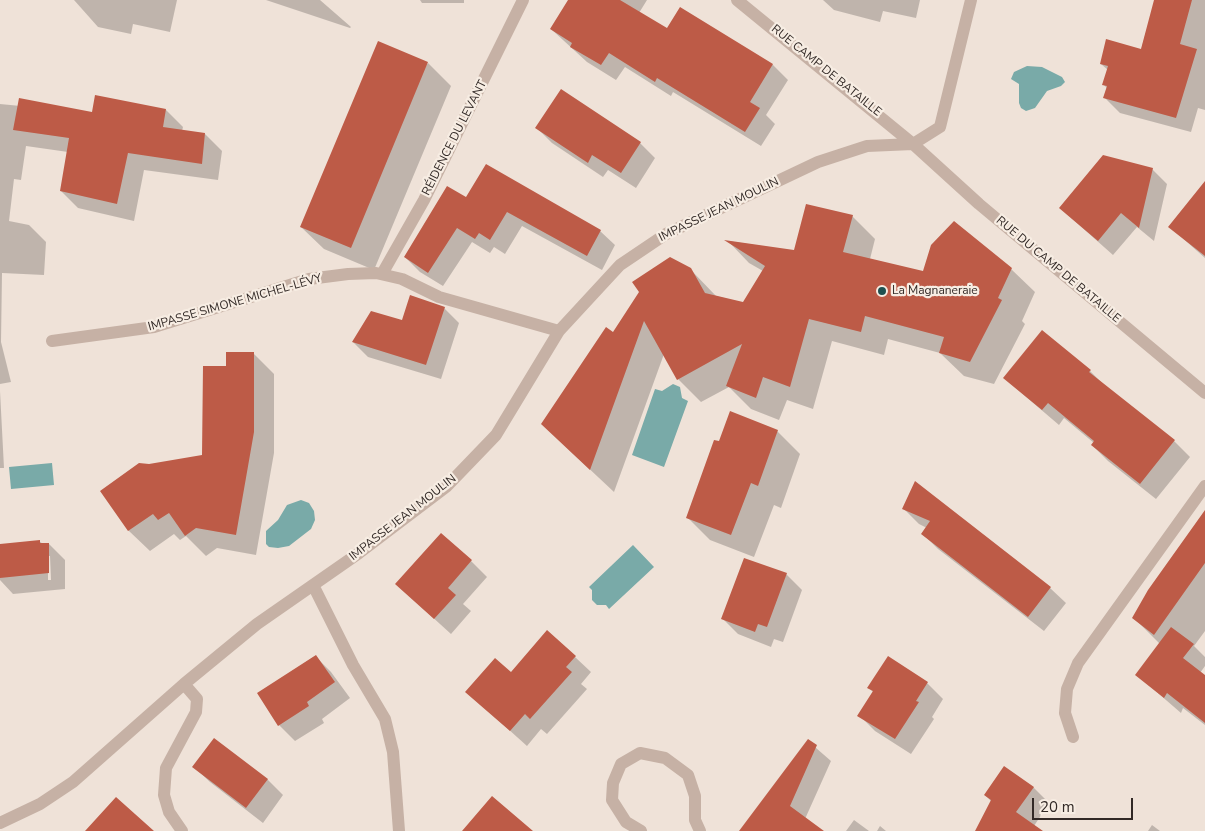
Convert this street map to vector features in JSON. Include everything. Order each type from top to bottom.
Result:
[{"type":"street","name":"RÉIDENCE DU LEVANT","points":[[382,274],[424,200],[523,0]]},
{"type":"street","name":"RUE CAMP DE BATAILLE","points":[[737,0],[913,144]]},
{"type":"street","points":[[913,144],[940,127],[971,0]]},
{"type":"street","name":"IMPASSE JEAN MOULIN","points":[[0,822],[40,804],[73,782],[184,684],[257,624],[446,487],[496,436],[559,332],[620,265],[666,234],[818,162],[867,146],[913,144]]},
{"type":"street","name":"RUE DU CAMP DE BATAILLE","points":[[913,144],[979,204],[1205,393]]},
{"type":"street","name":"IMPASSE SIMONE MICHEL-LÉVY","points":[[52,341],[154,327],[309,279],[348,274],[382,274],[402,279],[439,298],[559,332]]},
{"type":"street","points":[[1073,737],[1065,713],[1067,689],[1078,663],[1205,486]]},
{"type":"street","points":[[313,585],[353,665],[385,719],[393,752],[399,831]]},
{"type":"street","points":[[182,831],[169,812],[164,795],[166,768],[196,712],[197,698],[184,684]]},
{"type":"street","points":[[641,831],[626,822],[612,800],[613,783],[622,764],[640,753],[665,758],[688,775],[695,796],[696,820],[700,831]]},
{"type":"street","points":[[5,831],[17,814]]},
{"type":"water","points":[[1027,66],[1042,67],[1062,77],[1065,82],[1061,86],[1047,91],[1035,108],[1026,111],[1021,108],[1019,103],[1019,84],[1011,79],[1014,72]]},
{"type":"water","points":[[673,384],[680,387],[682,398],[688,401],[664,467],[632,455],[655,389],[662,391]]},
{"type":"water","points":[[52,463],[54,485],[11,489],[9,467]]},
{"type":"water","points":[[301,500],[309,503],[314,511],[315,520],[311,529],[289,546],[269,547],[266,544],[266,531],[278,520],[287,505]]},
{"type":"water","points":[[633,545],[654,567],[609,609],[606,605],[597,605],[592,600],[592,590],[589,587]]},
{"type":"building","points":[[568,0],[620,0],[667,28],[680,7],[773,64],[750,102],[760,108],[745,132],[657,78],[655,82],[609,53],[601,65],[570,47],[572,43],[550,29]]},
{"type":"building","points":[[1154,0],[1192,0],[1180,44],[1197,49],[1176,118],[1103,98],[1107,86],[1102,85],[1108,66],[1100,64],[1106,39],[1141,49]]},
{"type":"building","points":[[378,41],[428,62],[351,248],[300,227]]},
{"type":"building","points":[[561,89],[641,142],[621,173],[592,155],[588,163],[535,128]]},
{"type":"building","points":[[95,95],[166,109],[163,127],[205,133],[202,164],[128,153],[117,204],[60,191],[69,138],[13,130],[19,98],[92,112]]},
{"type":"building","points":[[1103,155],[1153,168],[1139,228],[1121,213],[1098,241],[1059,208]]},
{"type":"building","points":[[486,164],[601,230],[587,256],[507,212],[490,240],[479,233],[475,239],[457,228],[428,273],[404,257],[447,186],[466,197]]},
{"type":"building","points":[[1205,181],[1205,256],[1168,227]]},
{"type":"building","points":[[806,204],[853,215],[843,252],[923,271],[931,245],[954,221],[1012,268],[998,298],[1002,300],[970,362],[939,353],[944,337],[865,316],[861,332],[809,319],[790,387],[763,377],[756,398],[726,386],[742,344],[677,380],[644,321],[590,470],[541,424],[606,327],[613,332],[639,292],[632,282],[670,257],[691,268],[705,293],[743,302],[765,266],[724,240],[794,250]]},
{"type":"building","points":[[410,295],[445,307],[426,365],[352,342],[371,311],[402,320]]},
{"type":"building","points":[[1042,330],[1091,370],[1089,372],[1175,440],[1140,484],[1091,445],[1094,441],[1048,403],[1042,410],[1003,378]]},
{"type":"building","points":[[226,352],[254,352],[254,432],[236,535],[196,528],[185,536],[169,513],[158,520],[153,514],[128,531],[100,491],[139,463],[149,464],[202,455],[203,366],[226,366]]},
{"type":"building","points":[[730,411],[778,430],[758,486],[751,483],[731,535],[686,518],[714,440],[719,441]]},
{"type":"building","points":[[915,481],[1051,587],[1028,617],[921,534],[930,521],[902,509]]},
{"type":"building","points":[[1205,510],[1205,563],[1154,635],[1132,618],[1148,590]]},
{"type":"building","points":[[441,533],[472,560],[448,588],[456,595],[434,619],[395,584]]},
{"type":"building","points":[[40,540],[40,543],[49,543],[49,573],[0,578],[0,544]]},
{"type":"building","points":[[744,558],[787,573],[767,627],[758,624],[755,632],[721,619]]},
{"type":"building","points":[[1171,627],[1194,644],[1183,658],[1205,675],[1205,723],[1167,693],[1164,698],[1135,675]]},
{"type":"building","points":[[547,630],[576,656],[566,667],[572,672],[530,719],[525,714],[510,731],[465,692],[495,658],[511,672]]},
{"type":"building","points":[[316,655],[335,682],[307,702],[309,706],[278,726],[257,693]]},
{"type":"building","points":[[888,656],[928,682],[916,701],[919,702],[895,739],[857,716],[873,691],[867,688]]},
{"type":"building","points":[[214,738],[268,779],[246,808],[192,767]]},
{"type":"building","points":[[808,739],[817,745],[790,806],[824,831],[739,831]]},
{"type":"building","points":[[1004,766],[1034,787],[1016,812],[1043,831],[975,831],[991,800],[984,795]]},
{"type":"building","points":[[492,796],[533,831],[462,831]]},
{"type":"building","points":[[116,797],[154,831],[85,831]]},
{"type":"place","name":"La Magnaneraie","points":[[882,291]]}]
